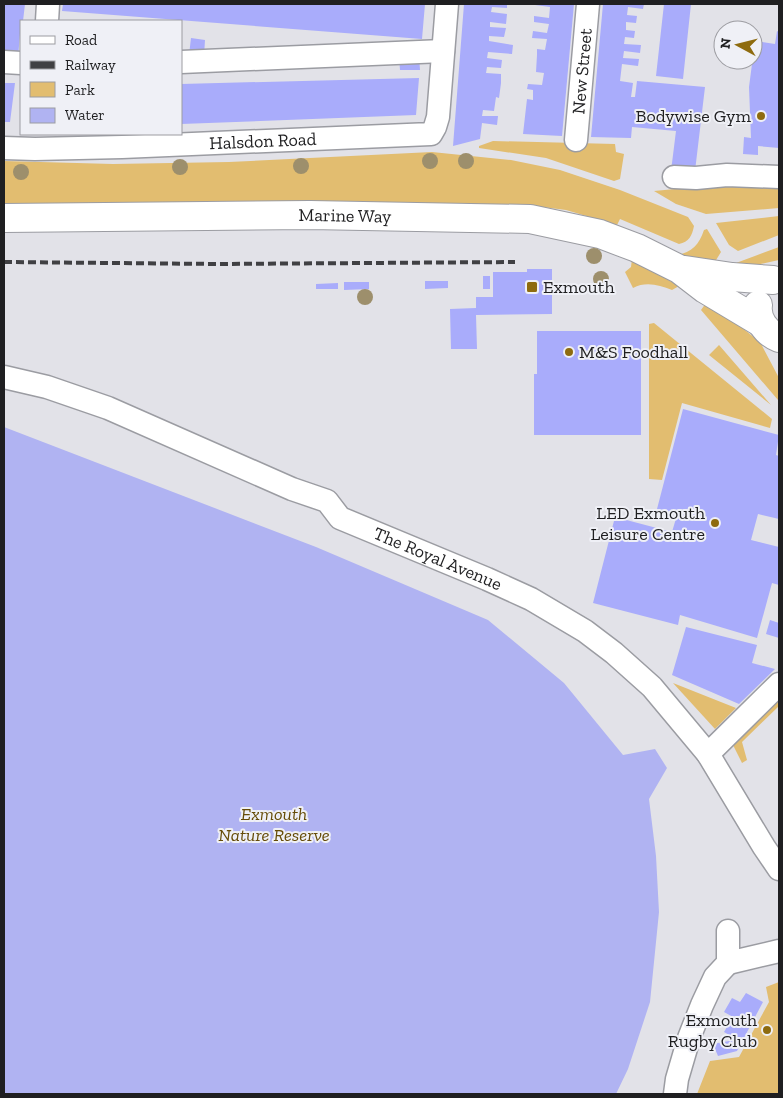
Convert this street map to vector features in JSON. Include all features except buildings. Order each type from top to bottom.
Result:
[{"type":"highway","name":"Marine Way","points":[[4,218],[310,215],[530,219],[600,234],[637,248],[678,270],[773,336]]},
{"type":"highway","name":"Marine Way","points":[[678,270],[732,277],[776,279]]},
{"type":"highway","points":[[773,336],[757,311],[758,299],[764,288],[776,279]]},
{"type":"street","points":[[47,20],[48,4]]},
{"type":"street","points":[[182,62],[443,51],[447,4]]},
{"type":"street","name":"New Street","points":[[576,140],[588,4]]},
{"type":"street","name":"Halsdon Road","points":[[4,148],[35,142],[122,147],[432,134],[438,117],[443,51]]},
{"type":"street","points":[[4,62],[20,62]]},
{"type":"street","points":[[674,177],[696,178],[726,175],[779,177]]},
{"type":"street","name":"The Royal Avenue","points":[[4,377],[47,387],[108,408],[292,489],[327,502],[340,518],[531,599],[585,631],[614,653],[652,687],[708,754],[779,869]]},
{"type":"street","points":[[708,754],[779,684]]},
{"type":"street","points":[[728,931],[728,963]]},
{"type":"street","points":[[675,1094],[677,1079],[689,1038],[715,977],[728,963],[779,951]]},
{"type":"green space","points":[[493,141],[615,144],[616,152],[624,154],[620,179],[614,181],[546,158],[479,148],[479,146]]},
{"type":"green space","points":[[432,152],[511,160],[560,170],[620,190],[688,217],[694,226],[693,230],[688,240],[679,244],[620,219],[617,225],[566,210],[519,204],[4,206],[4,161],[113,164],[229,162]]},
{"type":"green space","points":[[779,184],[779,208],[706,214],[676,204],[654,191],[696,187]]},
{"type":"green space","points":[[779,216],[779,235],[738,251],[729,245],[716,223]]},
{"type":"green space","points":[[707,229],[721,252],[713,265],[677,255],[687,252],[694,247],[700,240],[704,230]]},
{"type":"green space","points":[[779,247],[779,260],[751,266],[734,267],[736,263]]},
{"type":"green space","points":[[632,259],[679,286],[672,290],[648,284],[633,288],[625,272],[631,267]]},
{"type":"green space","points":[[706,303],[760,342],[779,378],[778,400],[701,310]]},
{"type":"green space","points":[[654,323],[772,419],[770,428],[682,403],[662,480],[649,479],[649,324]]},
{"type":"green space","points":[[719,345],[771,405],[709,355]]},
{"type":"green space","points":[[673,683],[736,708],[715,729]]},
{"type":"green space","points":[[779,695],[779,706],[742,742],[747,760],[742,763],[732,743]]},
{"type":"green space","name":"Exmouth Rugby Club","points":[[779,982],[779,1094],[697,1094],[710,1061],[739,1057],[769,1002],[766,987]]},
{"type":"water","name":"Exmouth Nature Reserve","points":[[4,427],[316,547],[488,620],[564,683],[623,755],[655,749],[667,768],[649,799],[656,856],[659,912],[650,1002],[628,1069],[616,1094],[4,1094]]},
{"type":"railway","points":[[4,262],[219,264],[515,262]]},
{"type":"place","name":"Bodywise Gym","points":[[761,116]]},
{"type":"place","name":"Exmouth","points":[[532,287]]},
{"type":"place","name":"M&S Foodhall","points":[[569,352]]},
{"type":"place","name":"LED Exmouth Leisure Centre","points":[[715,523]]},
{"type":"place","name":"Exmouth Rugby Club","points":[[767,1030]]}]
